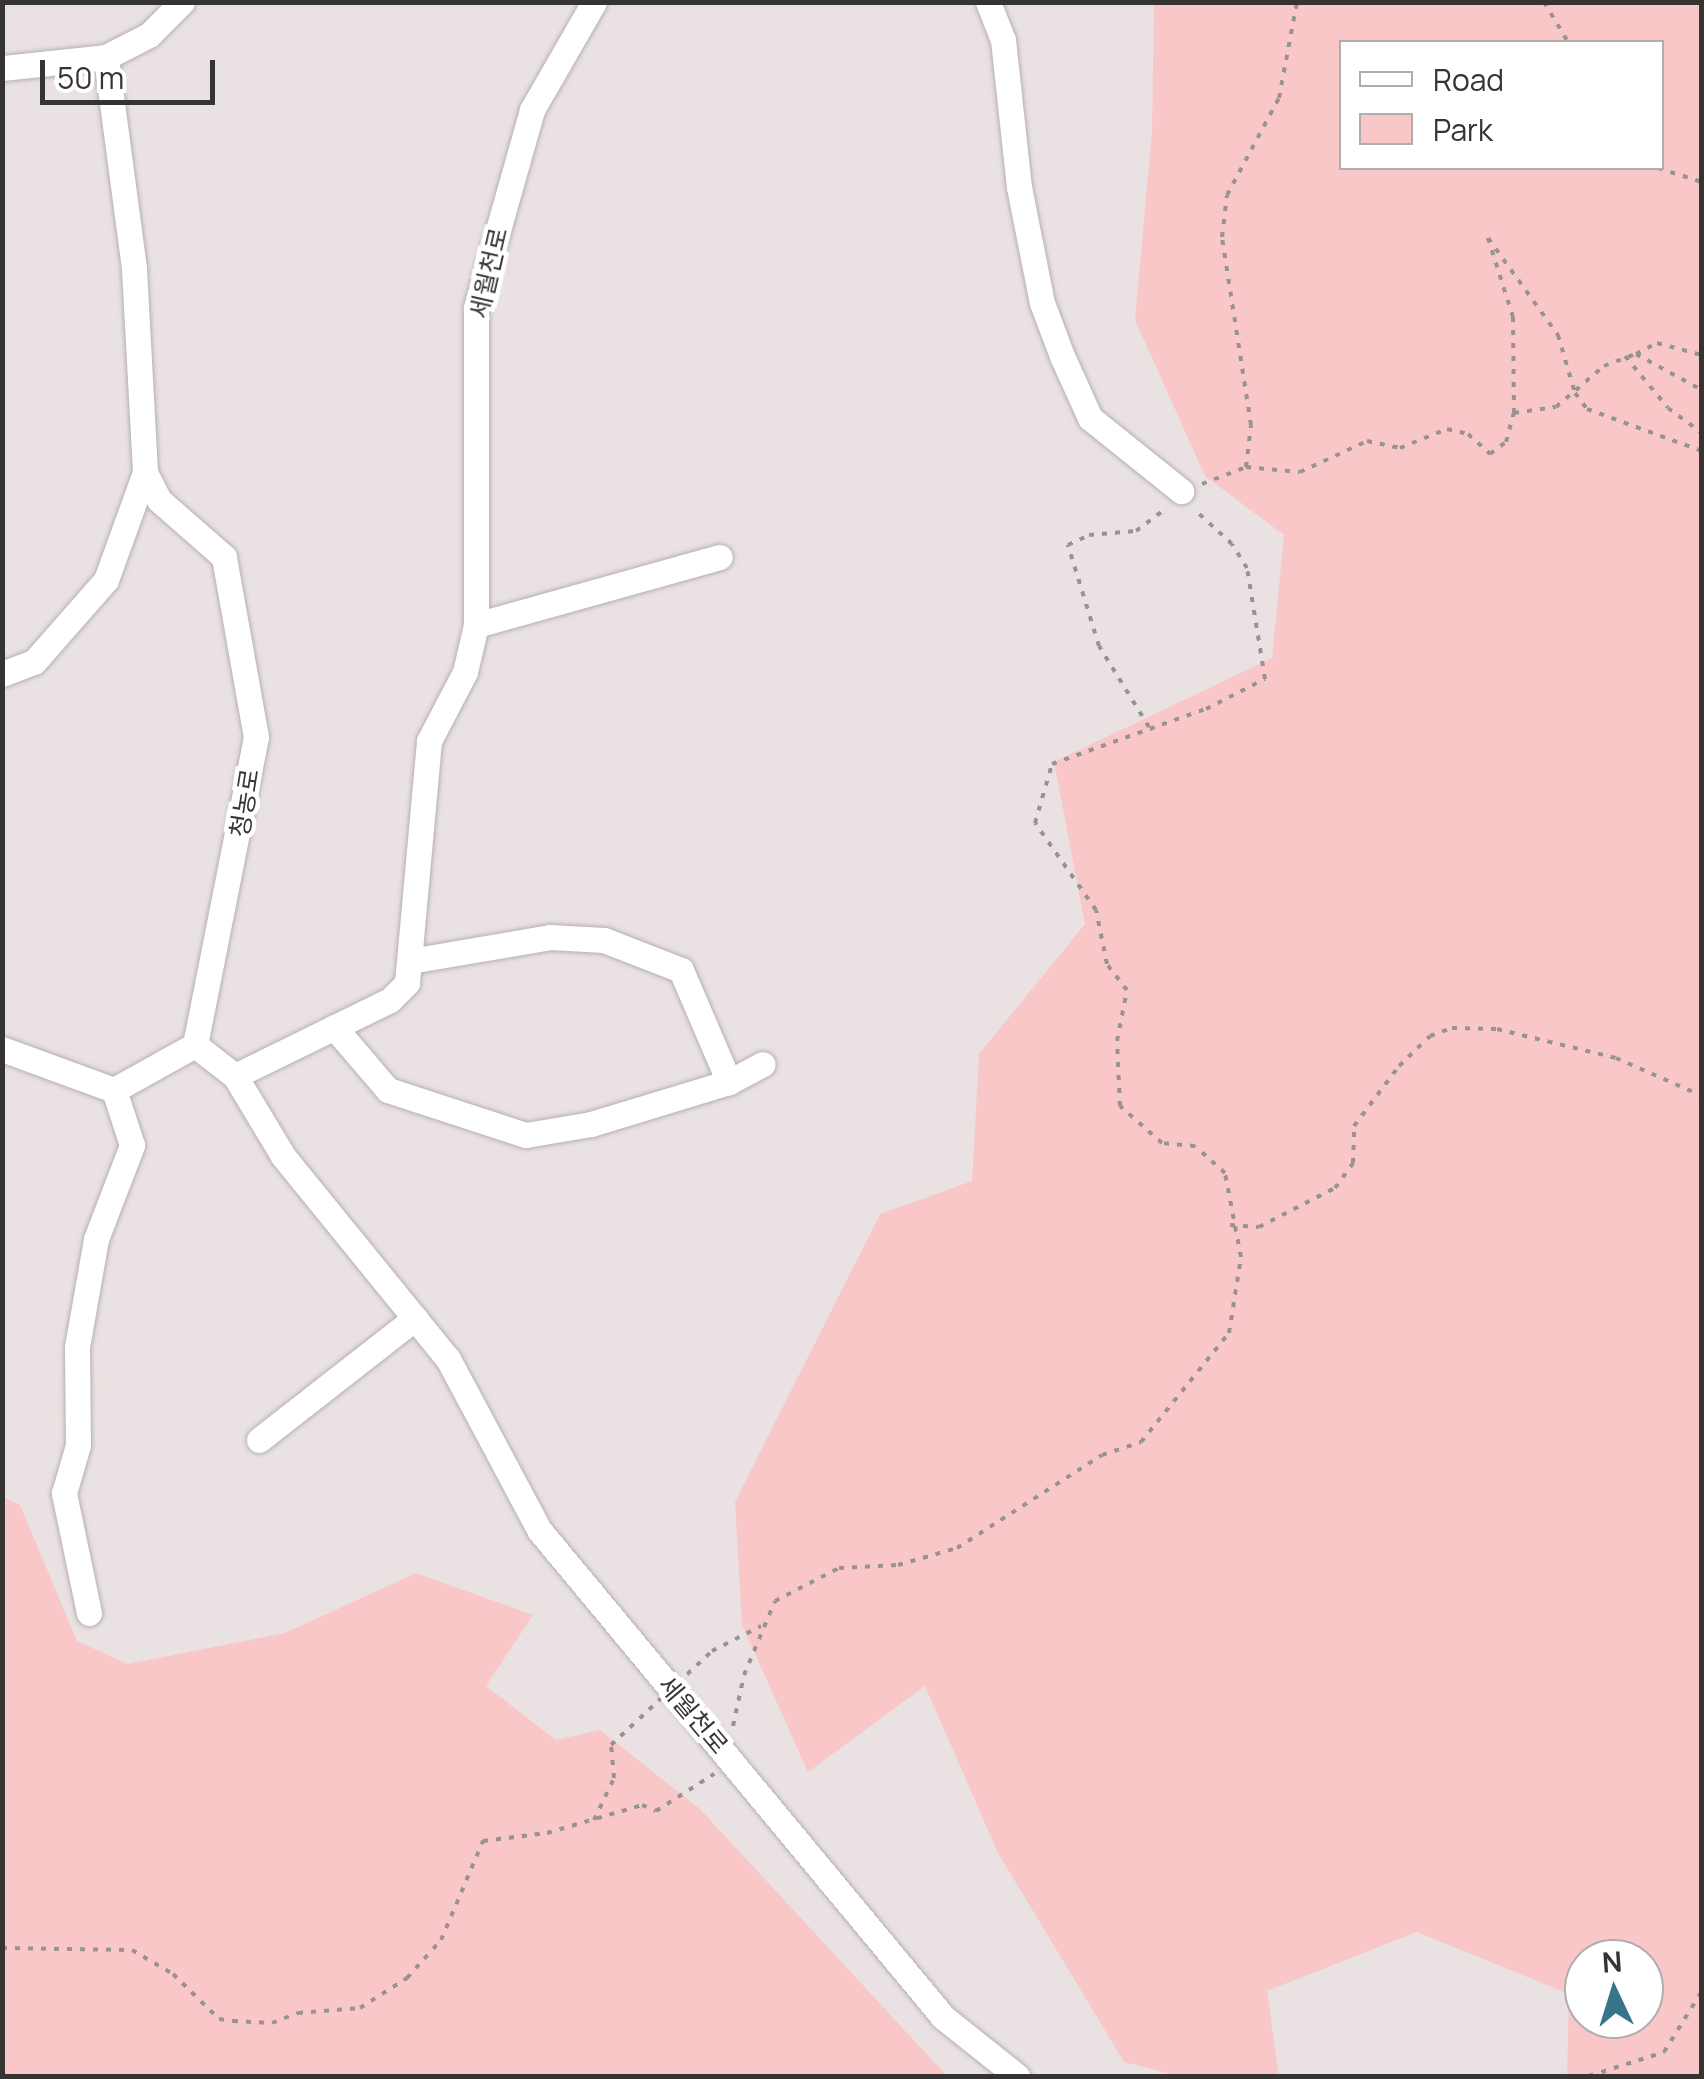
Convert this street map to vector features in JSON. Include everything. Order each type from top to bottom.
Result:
[{"type":"street","points":[[2,68],[106,57],[149,35],[182,2]]},
{"type":"street","name":"세월천로","points":[[236,1076],[390,1000],[407,982],[429,741],[465,672],[476,625],[476,308],[532,110],[594,2]]},
{"type":"street","points":[[988,2],[1003,40],[1038,288],[1062,356],[1090,418],[1181,491]]},
{"type":"street","points":[[2,674],[34,662],[106,580],[144,472],[134,268],[106,57]]},
{"type":"street","name":"청농로","points":[[144,472],[159,500],[224,557],[256,737],[195,1045]]},
{"type":"street","points":[[476,625],[720,557]]},
{"type":"street","points":[[410,961],[550,937],[604,940],[682,970],[730,1082]]},
{"type":"street","points":[[334,1027],[388,1090],[414,1104],[526,1135],[590,1124],[730,1082],[763,1064]]},
{"type":"street","points":[[2,1049],[114,1090],[195,1045]]},
{"type":"street","name":"세월천로","points":[[195,1045],[236,1076],[283,1156],[448,1358],[540,1531],[942,2017],[1017,2076]]},
{"type":"street","points":[[89,1613],[64,1493],[78,1445],[77,1347],[96,1239],[132,1146],[114,1090]]},
{"type":"street","points":[[259,1440],[415,1318]]},
{"type":"path","points":[[1246,467],[1251,425],[1242,331],[1224,261],[1227,195],[1279,98],[1297,2]]},
{"type":"path","points":[[1544,2],[1567,40]]},
{"type":"path","points":[[1664,170],[1702,182]]},
{"type":"path","points":[[1150,728],[1099,646],[1068,545],[1089,535],[1136,531],[1181,491],[1246,467],[1300,472],[1367,441],[1400,448],[1447,429],[1468,434],[1490,454],[1506,442],[1514,413],[1514,317],[1488,238],[1558,335],[1576,393],[1604,416],[1702,451]]},
{"type":"path","points":[[1514,413],[1546,410],[1625,356],[1657,343],[1702,355]]},
{"type":"path","points":[[1636,354],[1702,390]]},
{"type":"path","points":[[1625,356],[1668,408],[1702,433]]},
{"type":"path","points":[[2,1948],[132,1950],[173,1974],[219,2018],[233,2021],[272,2024],[298,2013],[360,2008],[407,1978],[441,1940],[482,1841],[594,1820],[618,1809],[642,1805],[656,1811],[676,1804],[724,1753],[740,1714],[744,1675],[760,1646],[761,1626],[775,1601],[806,1580],[957,1548],[1102,1455],[1141,1442],[1229,1333],[1241,1257],[1230,1225],[1236,1207],[1225,1173],[1195,1146],[1162,1143],[1120,1106],[1117,1040],[1128,990],[1107,964],[1096,910],[1035,823],[1052,764],[1206,710],[1265,679],[1247,568],[1181,491]]},
{"type":"path","points":[[1230,1225],[1259,1228],[1336,1188],[1353,1162],[1354,1126],[1399,1066],[1430,1036],[1452,1028],[1498,1029],[1616,1058],[1702,1096]]},
{"type":"path","points":[[594,1820],[614,1778],[610,1744],[712,1651],[761,1626]]},
{"type":"path","points":[[1589,2076],[1664,2052],[1702,1990]]},
{"type":"green space","points":[[1154,3],[1701,3],[1701,2076],[1567,2076],[1568,2039],[1664,2039],[1664,1939],[1564,1939],[1564,1992],[1417,1932],[1267,1991],[1279,2076],[1179,2076],[1124,2062],[998,1853],[925,1686],[808,1772],[742,1625],[735,1502],[880,1214],[972,1181],[979,1054],[1085,924],[1054,762],[1272,658],[1284,535],[1205,476],[1135,320],[1152,131]]},
{"type":"green space","points":[[3,1497],[20,1505],[77,1641],[128,1664],[285,1633],[416,1573],[533,1615],[486,1686],[556,1740],[600,1730],[700,1809],[947,2076],[3,2076]]}]
